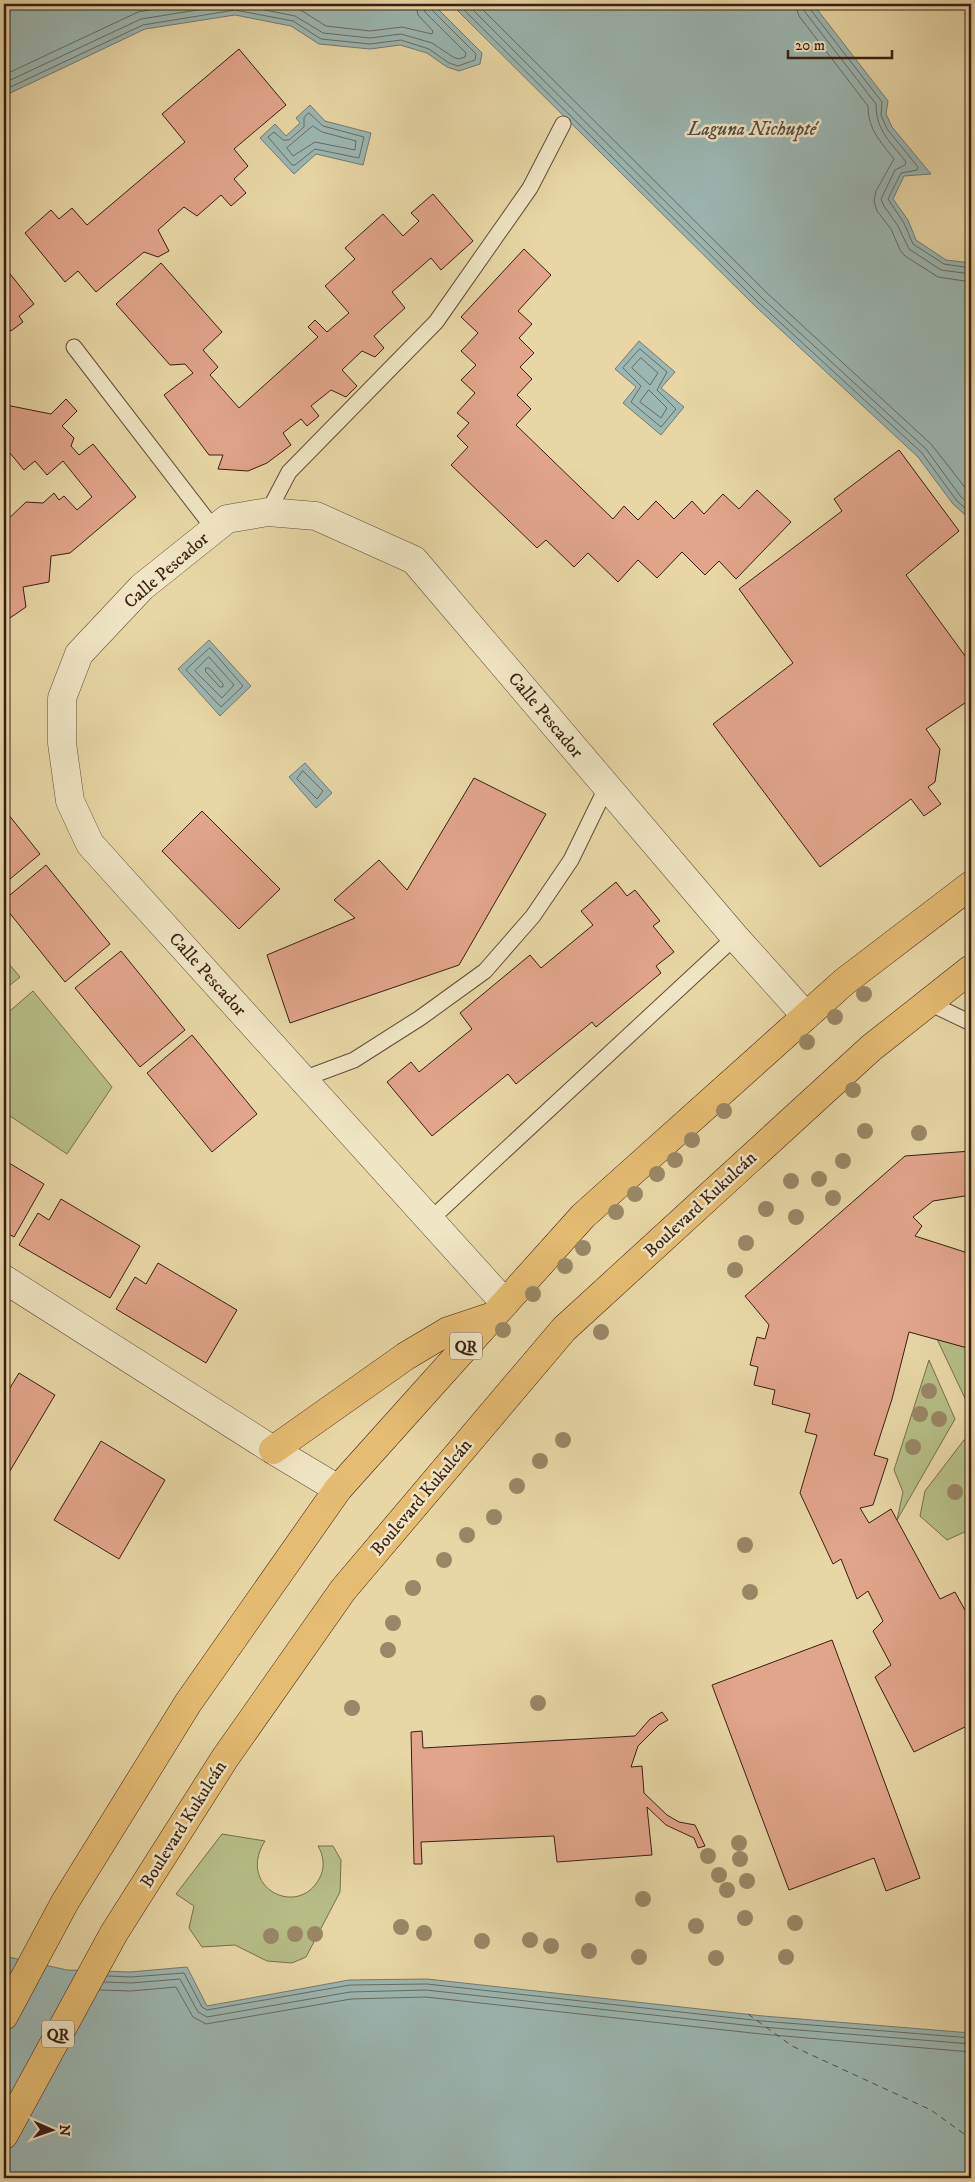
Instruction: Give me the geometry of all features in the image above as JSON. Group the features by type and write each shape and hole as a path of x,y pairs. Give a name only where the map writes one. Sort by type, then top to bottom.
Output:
{"main road":[{"name":"QR","path":"4,2016 65,1902 188,1703 338,1488 583,1216 844,982 971,884"},
{"name":"Boulevard Kukulcán","path":"4,2135 114,1933 225,1758 343,1590 564,1329 864,1054 927,1002 971,970"},
{"path":"273,1450 406,1356 448,1331 499,1309"}],"street":[{"name":"Calle Pescador","path":"499,1309 430,1220 90,844 70,801 62,742 62,698 79,654 142,587 227,519 268,512 316,516 414,560 735,937 806,1016"},
{"path":"4,1279 273,1450 338,1488"}],"lane":[{"path":"268,512 290,472 436,322 530,188 563,124"},
{"path":"74,347 214,530"},
{"path":"303,1079 354,1060 420,1018 485,971 533,916 572,860 607,786"},
{"path":"430,1220 735,937"},
{"path":"927,1002 971,1023"}],"green space":[{"path":"4,958 20,977 4,990"},
{"path":"33,991 112,1087 67,1154 4,1112 4,1016"},
{"path":"937,1339 971,1349 971,1411"},
{"path":"929,1360 955,1419 897,1520 903,1492 894,1470"},
{"path":"971,1438 971,1529 947,1540 920,1516 925,1491 964,1440"},
{"path":"222,1834 265,1841 258,1858 258,1873 264,1885 274,1893 287,1897 300,1896 312,1889 323,1868 322,1856 318,1846 333,1846 341,1860 340,1892 306,1957 292,1963 267,1961 235,1945 202,1947 189,1928 194,1906 176,1894"}],"water":[{"path":"4,4 433,4 482,53 480,64 459,71 447,67 427,53 400,45 370,49 319,44 291,26 235,15 145,29 4,96"},
{"name":"Laguna Nichupté","path":"451,4 813,4 888,101 886,114 892,127 931,174 904,176 893,199 908,220 916,240 946,260 971,263 971,520 953,504 918,457 755,306"},
{"path":"310,105 325,121 371,133 363,165 316,154 294,174 260,138 275,124 286,136 300,123 296,118"},
{"path":"639,341 675,372 661,388 684,407 661,435 623,403 636,387 615,369"},
{"path":"209,640 251,686 220,716 178,669"},
{"path":"305,763 332,793 316,808 289,777"},
{"path":"4,1956 67,1970 130,1972 187,1967 207,2006 349,1980 427,1979 763,2016 971,2033 971,2178 4,2178"}],"building":[{"path":"239,49 286,105 234,149 248,166 234,179 246,193 231,206 221,195 197,216 184,207 158,230 169,251 158,257 144,252 96,292 78,271 65,282 25,233 51,210 59,219 72,208 87,225 185,142 162,114"},
{"path":"433,194 473,241 441,270 431,258 392,292 405,308 374,336 384,348 375,357 362,351 342,370 357,386 346,397 331,390 311,406 319,416 307,426 301,419 283,433 291,445 267,463 248,471 218,469 223,455 209,455 164,395 193,373 185,364 170,365 116,304 161,263 222,332 203,350 218,367 210,375 239,408 318,337 308,327 315,320 327,332 349,313 325,286 355,259 345,248 383,214 403,236 419,221 411,213"},
{"path":"524,249 551,275 518,311 532,324 519,338 534,353 520,367 532,379 517,395 531,409 516,425 613,519 624,506 638,520 656,501 674,519 692,501 704,514 723,494 739,509 757,490 791,522 736,579 719,561 705,575 682,552 657,578 638,560 618,582 588,553 574,567 546,540 537,548 451,465 468,447 457,436 469,423 457,413 475,393 461,380 476,365 461,351 478,333 461,317"},
{"path":"7,270 34,304 19,316 23,322 11,331 4,322 4,273"},
{"path":"66,399 77,411 62,426 74,438 71,446 79,455 93,444 136,497 70,553 51,556 49,582 23,587 26,607 4,622 4,523 26,502 43,503 54,493 59,500 64,496 77,510 92,497 63,461 47,475 35,461 24,470 10,453 4,453 4,408 6,405 51,414"},
{"path":"899,450 959,531 906,575 971,664 971,699 926,729 940,749 935,782 928,787 941,804 924,816 911,799 820,867 713,724 793,663 739,589 842,511 834,499"},
{"path":"474,778 546,814 459,965 290,1023 267,955 355,918 334,900 379,860 407,890"},
{"path":"4,809 40,854 4,884"},
{"path":"202,811 280,889 239,929 162,851"},
{"path":"46,865 110,944 65,982 4,906 4,900"},
{"path":"616,882 627,896 635,890 660,921 653,926 674,952 656,966 661,973 596,1027 592,1022 516,1084 508,1074 432,1136 387,1082 411,1062 419,1072 472,1029 460,1013 530,955 541,968 593,925 581,911"},
{"path":"121,951 185,1030 140,1067 75,988"},
{"path":"192,1035 257,1114 212,1152 147,1073"},
{"path":"971,1151 971,1195 933,1201 913,1217 922,1226 915,1236 971,1254 971,1349 909,1332 892,1399 874,1455 888,1459 873,1505 860,1508 869,1523 891,1509 940,1599 955,1592 971,1621 971,1724 914,1752 875,1677 891,1665 873,1631 883,1621 868,1591 857,1599 841,1559 833,1564 800,1493 817,1435 805,1432 810,1414 772,1404 775,1390 754,1385 758,1367 750,1365 757,1337 765,1339 769,1325 745,1296 905,1156"},
{"path":"4,1160 44,1184 14,1237 4,1231"},
{"path":"61,1199 140,1246 110,1298 19,1245 38,1213 49,1220"},
{"path":"158,1263 237,1310 206,1363 116,1309 135,1277 146,1284"},
{"path":"19,1373 55,1395 4,1481 4,1398"},
{"path":"101,1441 165,1480 119,1559 54,1520"},
{"path":"832,1640 920,1878 886,1891 874,1858 789,1890 712,1685"},
{"path":"662,1712 668,1720 659,1725 638,1746 631,1767 642,1766 644,1793 667,1815 679,1822 695,1825 705,1846 698,1848 694,1838 666,1825 647,1807 652,1855 557,1862 554,1836 421,1842 422,1864 414,1864 411,1732 422,1731 423,1748 635,1736 650,1719"}],"ferry route":[{"path":"748,2014 792,2046 931,2110 971,2139"}]}
